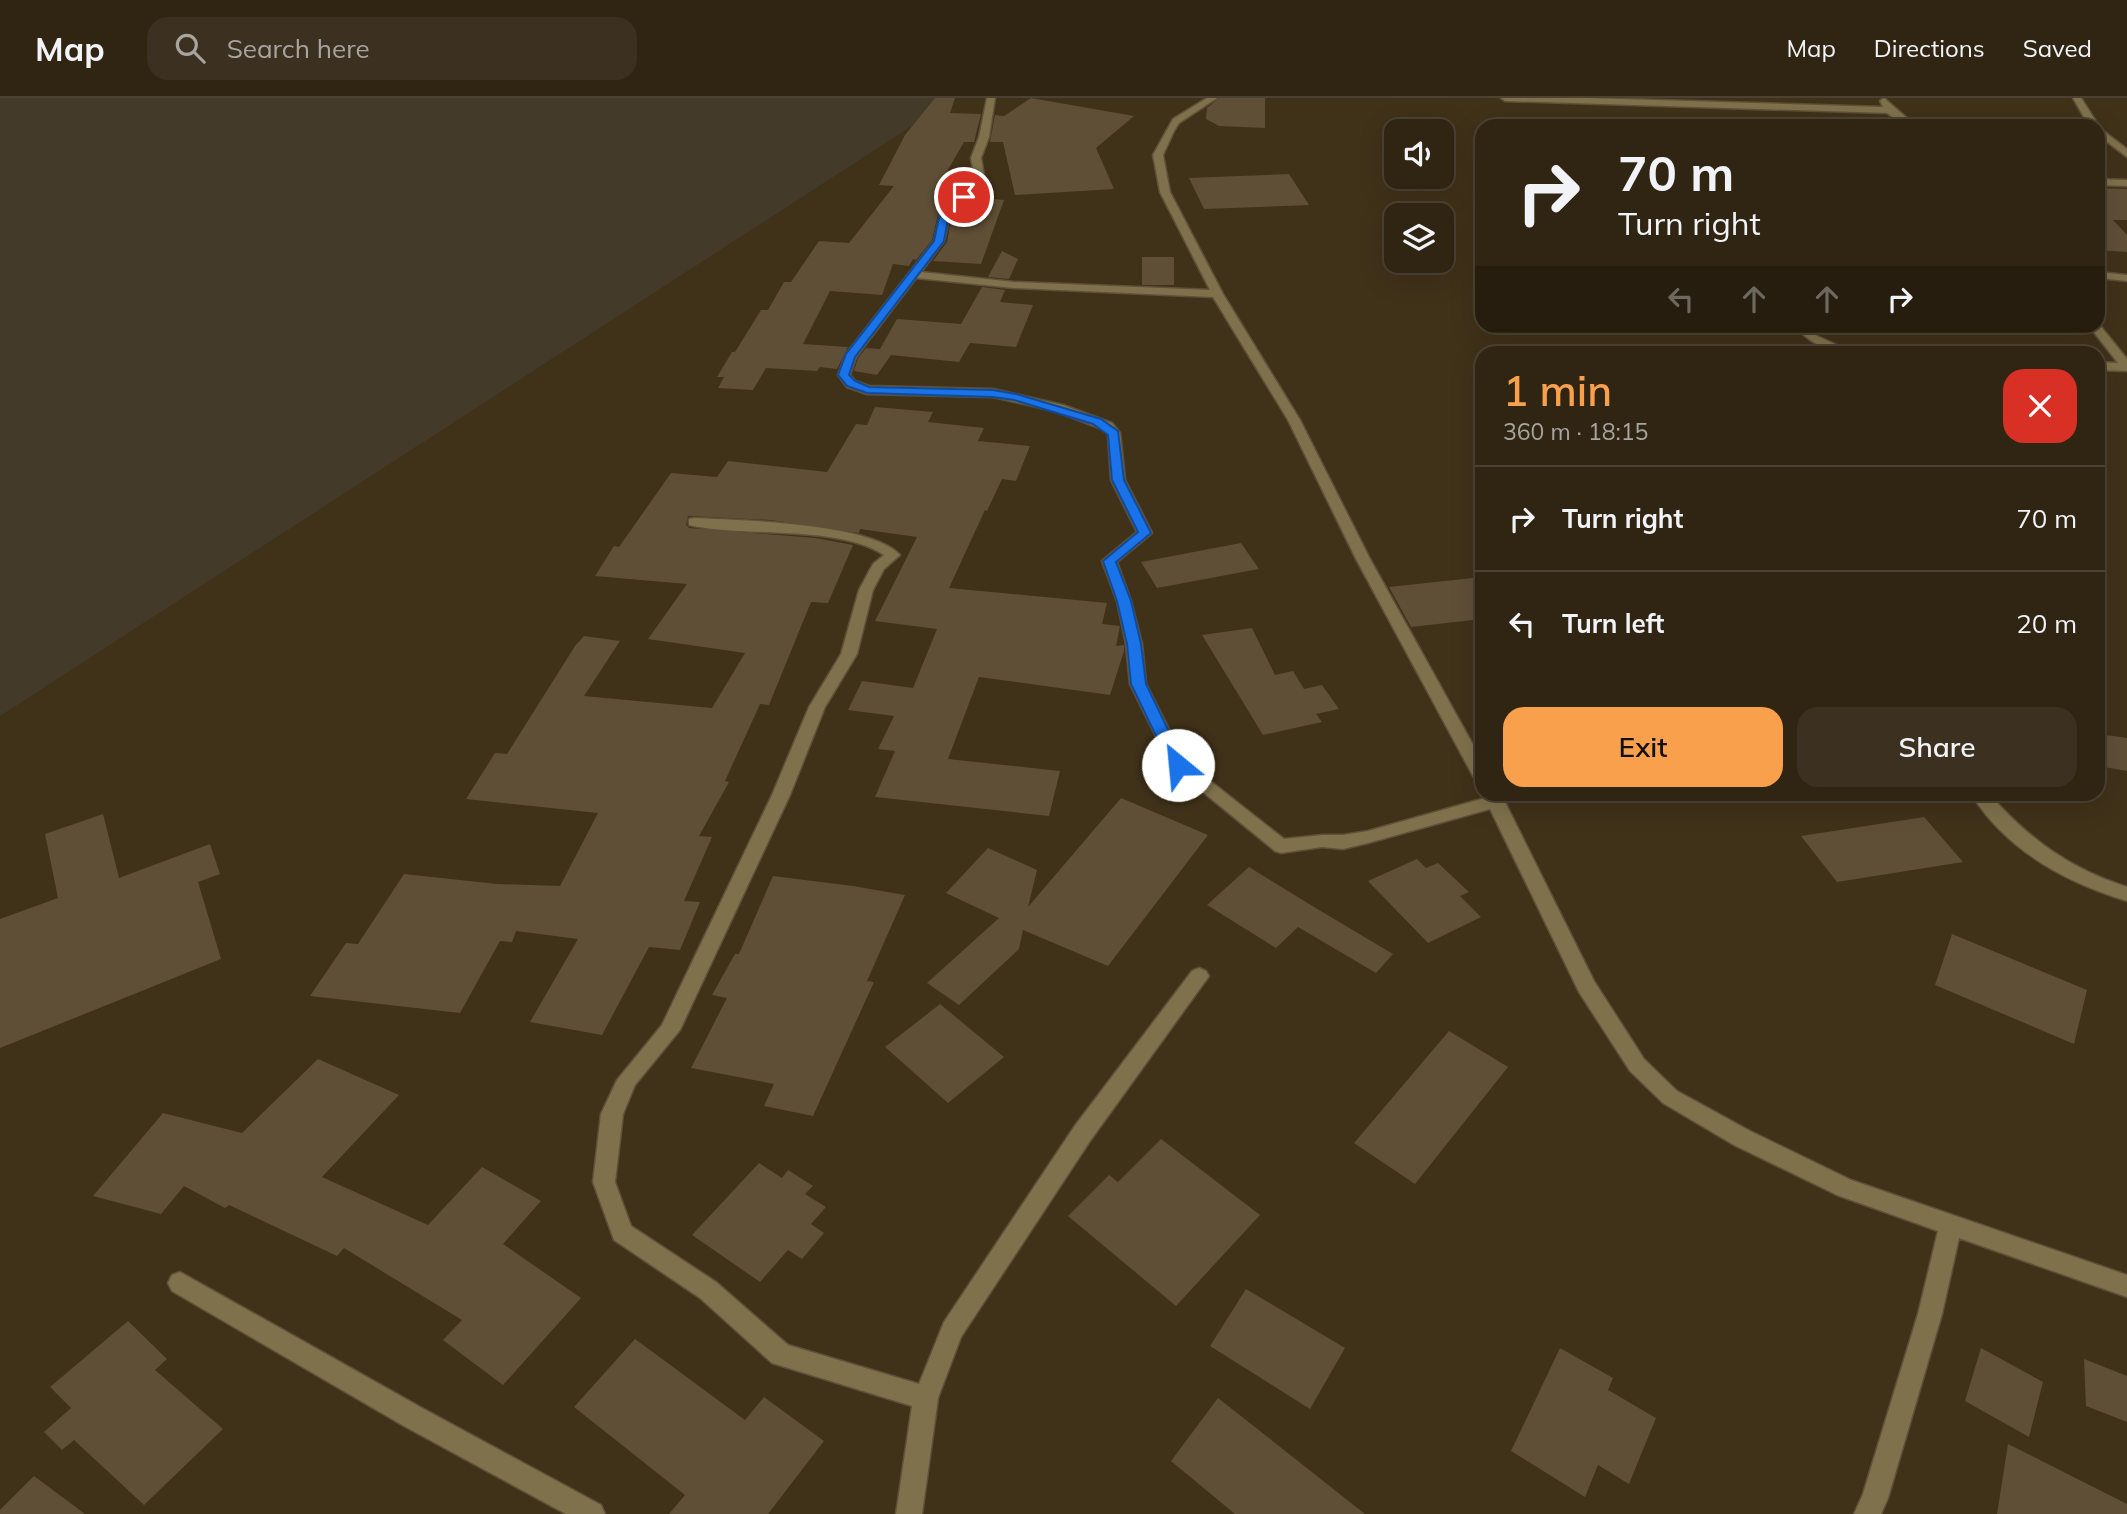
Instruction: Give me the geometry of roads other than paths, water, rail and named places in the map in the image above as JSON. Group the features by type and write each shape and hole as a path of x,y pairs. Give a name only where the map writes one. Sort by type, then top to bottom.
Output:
{"street":[{"path":"991,98 984,137 976,158 979,175 977,184 943,218 939,241 850,357 844,375 851,384 867,390 993,393 1016,397 1097,421 1114,433 1118,480 1145,533 1109,561 1124,601 1134,644 1138,684 1178,765 1281,846 1322,841 1343,842 1368,837 1484,801"},
{"path":"1213,98 1176,121 1158,155 1166,192 1217,294 1294,420 1363,559 1475,763"},
{"path":"1505,98 1889,110"},
{"path":"1882,98 1889,110 1901,119"},
{"path":"2077,98 2090,119"},
{"path":"2105,136 2127,154"},
{"path":"2105,182 2127,183"},
{"path":"912,274 1014,285 1217,294"},
{"path":"2105,276 2127,278"},
{"path":"1808,333 1832,346"},
{"path":"2100,333 2127,367"},
{"path":"2105,366 2127,367"},
{"path":"694,522 860,540 888,548 894,555 878,567 866,590 849,654 817,707 781,795 670,1030 627,1080 612,1114 604,1182 622,1233 708,1290 781,1355 926,1398"},
{"path":"1495,801 1586,986 1637,1065 1670,1097 1742,1138 1845,1188 2127,1286"},
{"path":"1985,801 2028,848 2061,870 2127,894"},
{"path":"909,1514 926,1398 953,1330 1082,1134 1199,976"},
{"path":"1867,1514 1875,1498 1930,1314 1951,1225"},
{"path":"180,1283 413,1417 592,1514"}]}
